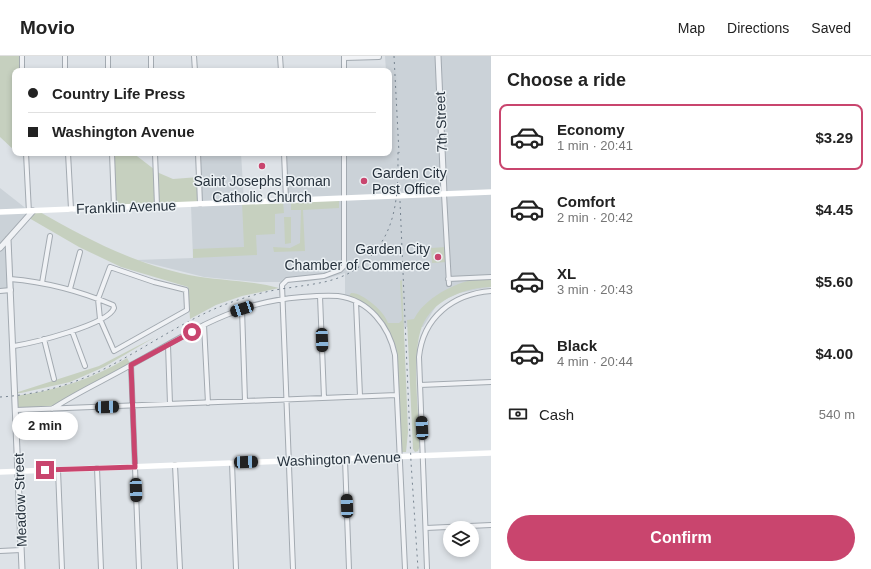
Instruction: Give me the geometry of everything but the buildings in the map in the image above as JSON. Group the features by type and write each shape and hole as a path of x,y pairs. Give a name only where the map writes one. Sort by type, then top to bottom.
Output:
{"main road":[{"name":"Franklin Avenue","path":"0,212 30,212 114,207 491,192"},
{"name":"Washington Avenue","path":"0,472 491,453"}],"street":[{"path":"22,56 22,68"},
{"path":"65,56 65,68"},
{"path":"108,56 108,68"},
{"path":"151,56 151,68"},
{"path":"194,56 195,68"},
{"path":"280,56 281,68"},
{"name":"7th Street","path":"438,56 448,284"},
{"path":"344,68 344,57 379,57"},
{"path":"0,248 30,212 26,156"},
{"path":"68,156 71,209"},
{"path":"112,156 114,207"},
{"path":"155,156 157,206"},
{"path":"198,156 200,204"},
{"path":"284,156 286,200"},
{"path":"292,569 282,285 284,281 320,277 337,271 344,266 344,156"},
{"path":"42,283 50,236"},
{"name":"Meadow Street","path":"8,239 14,346 22,569"},
{"path":"70,289 80,252"},
{"path":"110,268 154,282 186,290 187,310 114,351 100,319 98,299 110,268"},
{"path":"448,279 491,277"},
{"path":"10,279 42,283 70,289 98,299 114,307 113,312 72,331 14,346"},
{"path":"0,291 11,290"},
{"path":"427,569 419,357 422,342 428,327 446,306 458,298 474,293 491,291"},
{"path":"320,296 324,398"},
{"path":"52,409 81,390 131,365 204,325 242,309 282,299 320,296 338,296 356,302 376,315 390,337 395,355 401,457 405,569"},
{"path":"356,302 360,396"},
{"path":"242,309 245,401"},
{"path":"204,325 208,403"},
{"path":"72,331 85,366"},
{"path":"44,339 54,379"},
{"path":"168,345 170,404"},
{"path":"131,365 139,569"},
{"path":"420,385 491,382"},
{"path":"16,410 397,395"},
{"path":"66,400 67,408"},
{"path":"345,459 349,569"},
{"path":"232,463 236,569"},
{"path":"175,465 180,569"},
{"path":"96,468 101,569"},
{"path":"58,470 62,569"},
{"path":"426,528 491,525"},
{"path":"0,551 22,550"}],"shaded area":[{"path":"385,56 491,56 491,287 459,293 438,303 423,327 385,327 362,305 345,298 345,273 329,278 305,282 257,282 204,277 136,260 193,258 191,205 200,204 198,156 241,156 244,202 285,200 284,156 392,156 392,68 386,68"},
{"path":"0,188 28,210 29,218 11,240 14,291 0,293"}],"green space":[{"path":"0,56 22,56 22,68 12,68 12,148 0,137"},
{"path":"112,156 137,156 159,173 173,179 199,177 201,204 114,208"},
{"path":"339,198 339,208 303,210 305,251 274,252 273,247 290,248 300,243 301,210 291,210 291,200"},
{"path":"283,201 284,213 275,214 275,234 256,235 257,255 193,258 193,249 244,247 242,202"},
{"path":"38,211 111,249 149,264 189,275 256,283 279,288 242,296 216,305 190,319 188,287 121,267 79,247 29,218 28,212"},
{"path":"284,217 291,217 291,243 285,244"},
{"path":"446,247 447,262 432,263 431,248"},
{"path":"491,276 491,287 462,292 453,296 436,307 424,322 417,348 416,382 420,446 418,451 415,452 413,449 407,320 414,319 428,302 447,289 469,280"},
{"path":"402,280 408,432 406,452 398,452 394,349 375,315 350,299 349,296 351,293 367,299 378,308 388,323 399,323 402,320 400,281"},
{"path":"155,337 104,367 70,382 15,393 99,366"},
{"path":"127,358 131,365 55,407 16,410 15,396 45,391 73,383 101,372"}],"railway":[{"path":"394,56 399,153"},
{"path":"0,397 27,394 54,388 92,375 188,322 223,305 264,292 321,283 350,273 368,259 386,235 395,208 398,179 398,149"},
{"path":"400,201 411,462 418,569"}],"place":[{"name":"Saint Josephs Roman Catholic Church","path":"262,166"},
{"name":"Garden City Post Office","path":"364,181"},
{"name":"Garden City Chamber of Commerce","path":"438,257"}],"route":[{"path":"45,470 135,467 131,365 192,332"}]}
